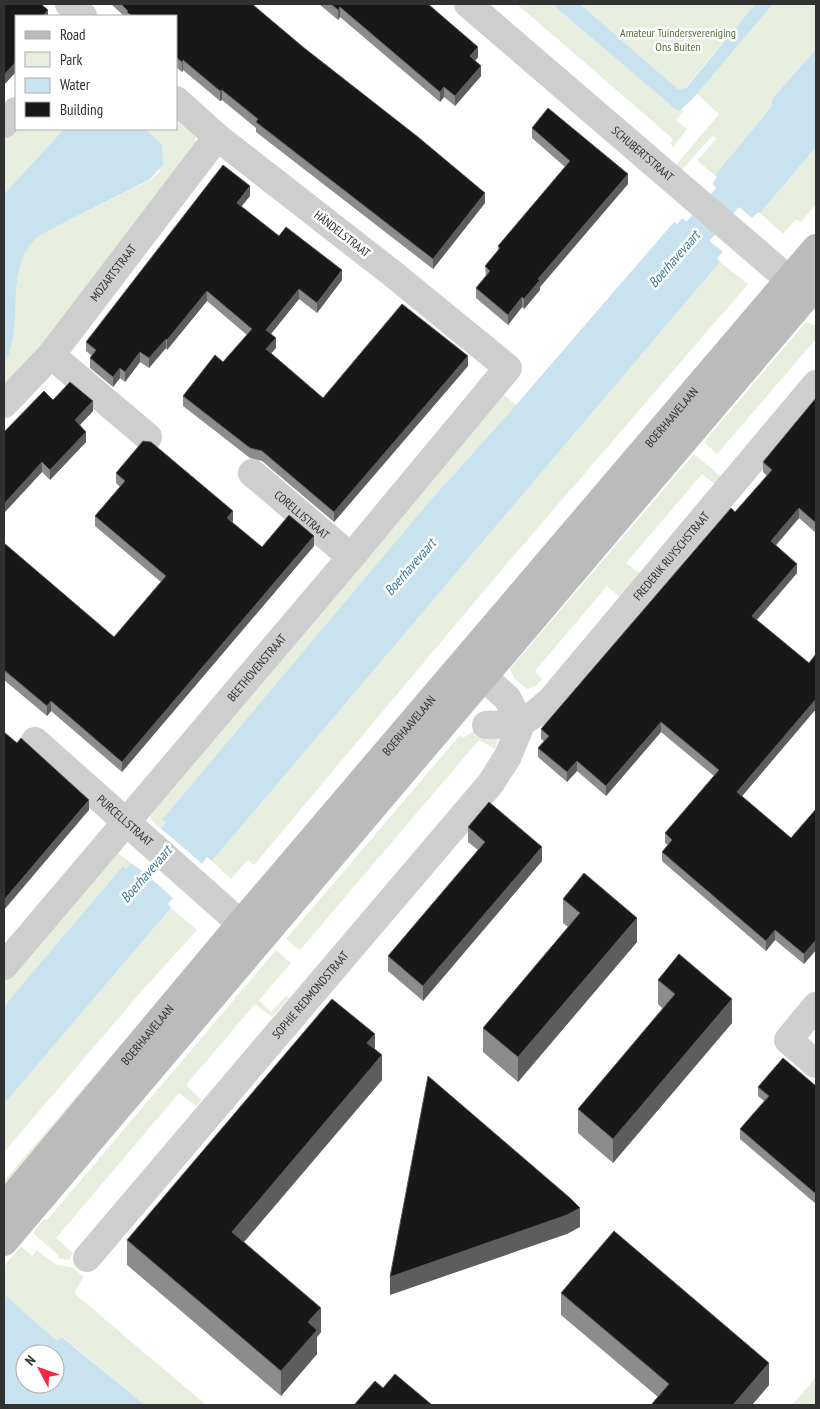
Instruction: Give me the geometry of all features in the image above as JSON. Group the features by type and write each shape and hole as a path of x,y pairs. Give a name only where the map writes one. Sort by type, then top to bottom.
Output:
{"main road":[{"name":"BOERHAAVELAAN","path":"4,1207 250,931 475,668 807,291 816,248"},
{"name":"BOERHAAVELAAN","path":"4,1242 250,931"}],"street":[{"path":"70,4 82,15"},
{"name":"SCHUBERTSTRAAT","path":"468,4 754,250 807,291"},
{"name":"HÄNDELSTRAAT","path":"178,102 217,137 393,274 508,368"},
{"path":"4,124 15,112"},
{"name":"MOZARTSTRAAT","path":"4,404 51,355 217,137"},
{"path":"51,355 148,437"},
{"name":"BEETHOVENSTRAAT","path":"4,966 352,557 508,368"},
{"name":"FREDERIK RUYSCHSTRAAT","path":"521,724 536,714 552,699 816,384"},
{"name":"CORELLISTRAAT","path":"252,473 352,557"},
{"path":"475,668 507,698 521,724 486,725"},
{"name":"SOPHIE REDMONDSTRAAT","path":"87,1258 491,783 508,756 521,724"},
{"name":"PURCELLSTRAAT","path":"35,741 151,846 250,931"},
{"path":"816,1006 788,1040 816,1064"}],"green space":[{"path":"517,4 552,4 675,109 684,110 676,120 687,129 673,147 670,143 673,139"},
{"name":"Amateur Tuindersvereniging Ons Buiten","path":"580,4 755,4 685,88 678,89"},
{"path":"773,4 816,4 816,49 772,99 771,107 715,175 697,161 716,139 712,136 681,171 675,166 719,114 697,94"},
{"path":"178,116 195,136 196,142 47,344 4,391 4,364 10,351 19,265 28,245 42,234 151,179 160,171 162,145 148,131 144,130 178,130"},
{"path":"15,130 63,130 4,194 4,137"},
{"path":"816,147 816,204 801,222 796,219 783,234 760,213"},
{"path":"720,262 748,284 498,574 254,865 248,860 231,879 212,861"},
{"path":"806,322 816,326 816,339 717,454 704,442"},
{"path":"502,393 516,405 428,503 163,820 166,822 161,829 152,820 149,808"},
{"path":"694,454 724,479 718,487 702,474 626,563 646,579 622,599 607,586 535,671 542,679 536,686 527,689 515,679 510,669"},
{"path":"475,730 499,736 495,749 479,740 300,950 286,939 460,735 463,738"},
{"path":"113,852 118,853 131,863 126,869 123,867 4,1006 4,976"},
{"path":"171,908 197,930 146,986 4,1152 4,1104"},
{"path":"276,950 291,963 259,1000 271,1012 286,996 289,998 272,1017 255,1004 186,1085 202,1100 196,1106 179,1093 56,1238 73,1253 69,1260 57,1258 59,1256 33,1233 44,1219 47,1220"},
{"path":"169,988 4,1187 4,1181"},
{"path":"21,1246 32,1256 37,1250 56,1265 72,1267 84,1277 74,1293 206,1405 145,1405 63,1337 57,1341 4,1294 4,1266"},
{"path":"816,1377 816,1405 792,1405"}],"water":[{"path":"552,4 580,4 678,89 686,88 755,4 773,4 697,94 680,111 675,109"},
{"path":"816,49 816,147 760,213 758,212 752,218 712,184 717,177 715,175 771,107 772,99"},
{"path":"63,130 144,130 148,131 162,145 163,165 150,179 42,234 29,246 22,261 18,278 14,333 11,349 4,364 4,194"},
{"path":"682,218 723,252 717,258 720,262 212,861 207,857 202,864 196,859 167,893 173,898 168,904 171,908 4,1104 4,1006 123,866 126,869 131,863 138,868 167,834 161,829 166,822 162,820 428,503 516,405 674,222 677,224"},
{"path":"4,1294 57,1341 62,1337 145,1405 7,1405 4,1403"}],"pier":[{"path":"164,831 199,861 170,895 135,865"}],"building":[{"path":"4,4 41,4 48,10 44,15 15,15 15,63 4,75"},
{"path":"121,4 252,4 485,193 433,259 256,122 258,119 222,90 220,91 183,60 182,62 178,59 178,15 131,15"},
{"path":"331,4 428,4 478,47 470,56 481,66 455,96 444,87 440,92 340,7 338,10"},
{"path":"548,108 628,174 538,279 540,280 524,299 522,297 508,315 476,288 490,271 485,266 500,248 498,246 570,161 532,128"},
{"path":"223,165 250,186 237,203 279,236 286,227 342,270 317,303 299,289 266,330 276,338 266,349 323,398 402,304 468,356 334,512 262,451 250,448 183,396 215,355 223,362 252,329 207,291 167,340 149,358 140,352 125,372 120,368 113,377 90,358 96,350 86,342"},
{"path":"70,382 93,401 75,420 86,432 50,470 42,462 4,504 4,432 44,391 53,400"},
{"path":"816,398 816,523 799,508 771,541 797,564 752,616 809,663 816,654 816,699 737,792 791,838 816,809 816,940 804,954 775,930 766,941 662,852 672,840 665,833 719,770 661,722 606,786 577,761 567,772 538,748 549,736 541,729 731,508 735,512 772,470 763,462"},
{"path":"143,441 151,442 233,511 227,518 262,547 289,515 314,536 122,762 51,701 47,706 4,670 4,543 114,637 166,576 95,516 125,481 116,473"},
{"path":"4,732 17,743 21,738 89,800 4,900"},
{"path":"489,802 542,847 423,986 388,956 485,842 468,827"},
{"path":"584,873 637,918 518,1057 483,1028 580,913 563,899"},
{"path":"679,954 732,999 613,1139 578,1109 675,994 658,980"},
{"path":"332,999 375,1034 367,1043 382,1055 232,1232 321,1308 308,1322 317,1330 281,1371 127,1240"},
{"path":"783,1058 816,1086 816,1194 740,1129 769,1096 758,1087"},
{"path":"428,1076 580,1208 567,1215 390,1277"},
{"path":"614,1231 769,1363 733,1405 651,1405 669,1384 561,1293"},
{"path":"395,1374 432,1405 354,1405 375,1381 383,1388"}],"waterway":[{"name":"Boerhavevaart","path":"672,261 755,166"}]}
